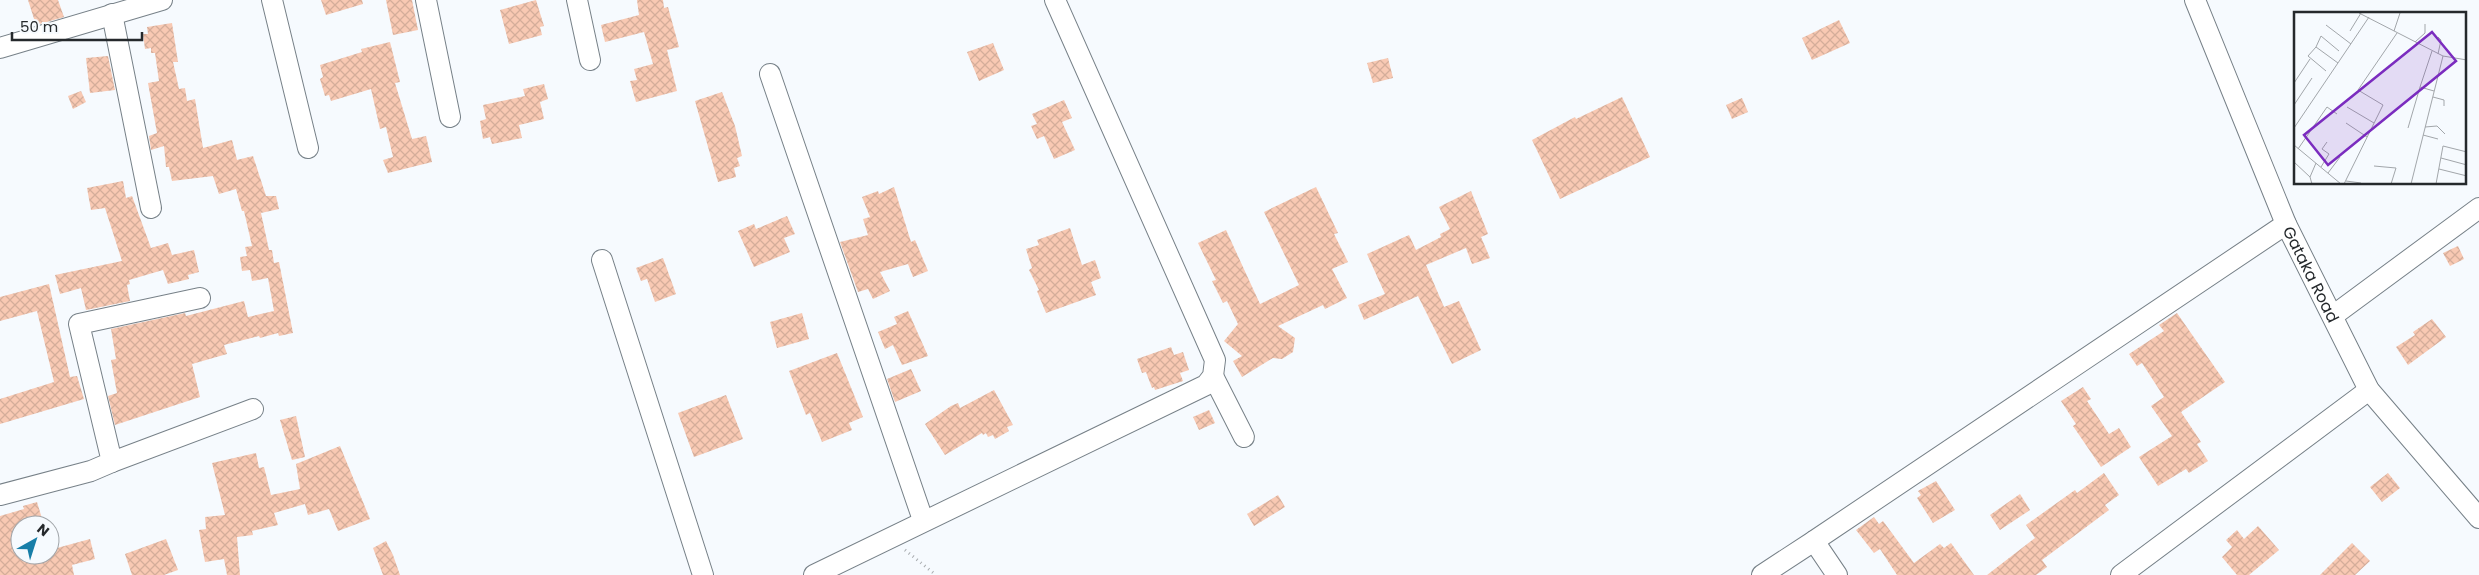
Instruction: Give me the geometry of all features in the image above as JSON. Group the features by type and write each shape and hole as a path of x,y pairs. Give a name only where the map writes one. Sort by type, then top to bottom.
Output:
{"street":[{"path":"0,48 162,0"},
{"path":"272,0 308,148"},
{"path":"426,0 450,117"},
{"path":"578,0 590,60"},
{"path":"814,575 924,520 1206,385 1213,376 1215,360 1055,0"},
{"name":"Gataka Road","path":"2195,0 2286,224 2334,315 2369,390 2479,518"},
{"path":"112,14 150,208"},
{"path":"770,74 924,520"},
{"path":"2334,315 2479,208"},
{"path":"1762,575 2286,224"},
{"path":"602,260 703,575"},
{"path":"112,462 79,324 200,298"},
{"path":"1213,376 1244,437"},
{"path":"2121,575 2369,390"},
{"path":"0,495 91,471 253,409"},
{"path":"1814,541 1837,575"}],"path":[{"path":"891,538 936,575"}],"building":[{"path":"28,0 58,0 64,17 36,25"},
{"path":"321,0 362,0 363,4 326,15"},
{"path":"386,0 412,0 418,30 393,35"},
{"path":"536,0 544,26 540,27 542,35 509,44 500,10"},
{"path":"637,0 663,0 664,8 668,7 679,47 667,50 677,91 636,102 630,81 637,80 634,69 653,64 644,32 605,42 601,25 639,15"},
{"path":"1839,20 1850,43 1812,60 1802,38"},
{"path":"172,23 178,62 173,62 179,89 185,88 187,101 195,99 203,148 232,140 237,160 253,156 266,196 276,196 279,209 261,213 269,250 272,250 274,263 279,262 293,333 279,336 278,333 260,338 259,336 224,345 227,354 192,364 200,397 115,425 108,396 117,393 111,360 116,359 111,329 185,313 186,316 244,301 248,317 274,311 268,278 252,281 250,270 242,271 240,257 247,256 245,247 252,246 244,211 242,211 236,189 219,194 213,176 172,181 169,167 166,167 164,146 151,150 149,136 157,133 148,83 159,81 155,53 151,53 151,48 145,49 143,34 148,34 147,27"},
{"path":"390,42 400,82 395,83 412,139 426,136 432,162 388,173 383,160 393,157 386,127 380,129 371,89 331,101 329,95 325,96 320,79 323,77 320,65 362,52 361,49"},
{"path":"993,43 1004,70 979,81 967,52"},
{"path":"108,56 115,90 90,93 86,58"},
{"path":"1388,58 1393,78 1373,83 1367,63"},
{"path":"544,84 548,99 540,102 544,119 519,125 522,138 492,144 490,137 483,139 480,121 486,119 483,105 525,96 523,89"},
{"path":"81,91 86,102 73,109 68,96"},
{"path":"722,92 735,126 742,156 737,158 740,166 734,168 736,177 718,182 695,101"},
{"path":"1622,97 1650,157 1560,199 1532,140 1575,117 1576,119"},
{"path":"1742,98 1748,112 1732,119 1726,105"},
{"path":"1064,100 1072,118 1062,122 1075,150 1054,159 1044,136 1037,139 1031,126 1037,124 1032,114"},
{"path":"123,181 126,198 132,196 151,248 168,243 172,255 194,250 199,272 188,275 189,279 168,284 163,270 129,280 130,284 127,285 130,301 86,310 81,288 60,294 55,275 122,261 105,208 91,210 87,188"},
{"path":"894,187 911,242 915,240 928,271 913,277 908,264 880,272 890,291 873,299 868,289 858,292 840,242 868,235 863,219 870,217 862,197 878,191 879,194"},
{"path":"1316,187 1338,233 1334,234 1348,262 1332,269 1347,298 1325,309 1323,305 1278,326 1295,338 1293,352 1282,359 1273,358 1242,377 1233,361 1242,356 1224,341 1238,324 1227,301 1223,303 1212,281 1216,280 1198,243 1226,230 1260,304 1299,285 1264,212"},
{"path":"1471,191 1488,234 1481,237 1490,258 1472,264 1466,248 1426,265 1444,307 1459,301 1481,350 1452,364 1418,296 1364,320 1358,305 1385,294 1367,254 1409,235 1416,250 1441,237 1440,234 1450,229 1439,207"},
{"path":"787,216 795,234 784,238 790,252 754,267 738,231 754,224 756,229"},
{"path":"1070,228 1082,265 1095,260 1101,278 1091,282 1096,295 1046,313 1037,291 1039,290 1029,270 1032,268 1026,249 1039,245 1037,240"},
{"path":"2458,246 2464,259 2450,266 2443,253"},
{"path":"663,258 676,294 655,302 647,279 641,281 636,268"},
{"path":"49,284 70,377 77,376 84,399 0,424 0,399 54,382 37,311 0,321 0,297"},
{"path":"908,311 928,356 902,365 893,345 885,349 878,332 897,324 894,317"},
{"path":"802,313 809,339 777,348 770,322"},
{"path":"2177,313 2225,382 2181,412 2201,442 2197,444 2208,461 2189,473 2186,469 2158,486 2139,457 2172,436 2151,406 2164,397 2142,363 2137,366 2129,354 2164,331 2159,325"},
{"path":"2432,319 2446,337 2408,365 2396,347 2415,335 2413,332"},
{"path":"1171,347 1174,355 1183,352 1189,370 1180,373 1183,381 1155,390 1154,387 1152,388 1146,372 1142,373 1137,359"},
{"path":"837,353 863,417 849,423 852,430 822,442 810,413 806,415 789,371"},
{"path":"911,369 921,391 895,402 887,379"},
{"path":"2083,387 2091,399 2087,401 2109,434 2119,428 2131,447 2101,467 2073,426 2076,424 2061,401"},
{"path":"994,390 1013,425 1007,427 1009,431 995,439 993,435 988,437 986,433 983,435 982,433 945,455 925,424 951,406 958,403 960,408"},
{"path":"726,395 743,439 694,457 678,413"},
{"path":"1209,410 1215,423 1199,430 1193,417"},
{"path":"296,416 305,457 292,460 280,420"},
{"path":"340,446 370,519 338,531 329,509 308,515 305,504 274,513 278,525 252,531 253,535 237,537 240,575 227,575 224,559 205,562 199,530 206,529 205,517 225,515 212,463 256,453 259,468 264,467 271,495 300,489 296,464"},
{"path":"2104,473 2119,495 2105,505 2109,510 2042,560 2047,567 2036,575 1987,575 2035,538 2026,525 2075,490 2077,493"},
{"path":"2388,473 2400,488 2382,502 2370,487"},
{"path":"1936,481 1955,510 1933,523 1917,498 1921,495 1918,491"},
{"path":"2020,494 2030,510 2000,530 1990,515"},
{"path":"1278,495 1285,507 1254,526 1247,514"},
{"path":"37,502 41,515 10,515 10,565 60,565 60,547 90,539 95,559 72,565 74,575 0,575 0,516 24,509 23,506"},
{"path":"1874,517 1879,524 1883,521 1914,563 1940,544 1944,548 1951,543 1974,575 1897,575 1880,549 1874,553 1856,530"},
{"path":"2258,526 2279,550 2249,575 2237,575 2222,557 2232,547 2226,540 2237,530 2244,539"},
{"path":"166,539 178,570 164,575 132,575 125,554"},
{"path":"386,541 400,575 383,575 373,548"},
{"path":"2352,543 2370,561 2355,575 2320,575"}]}
